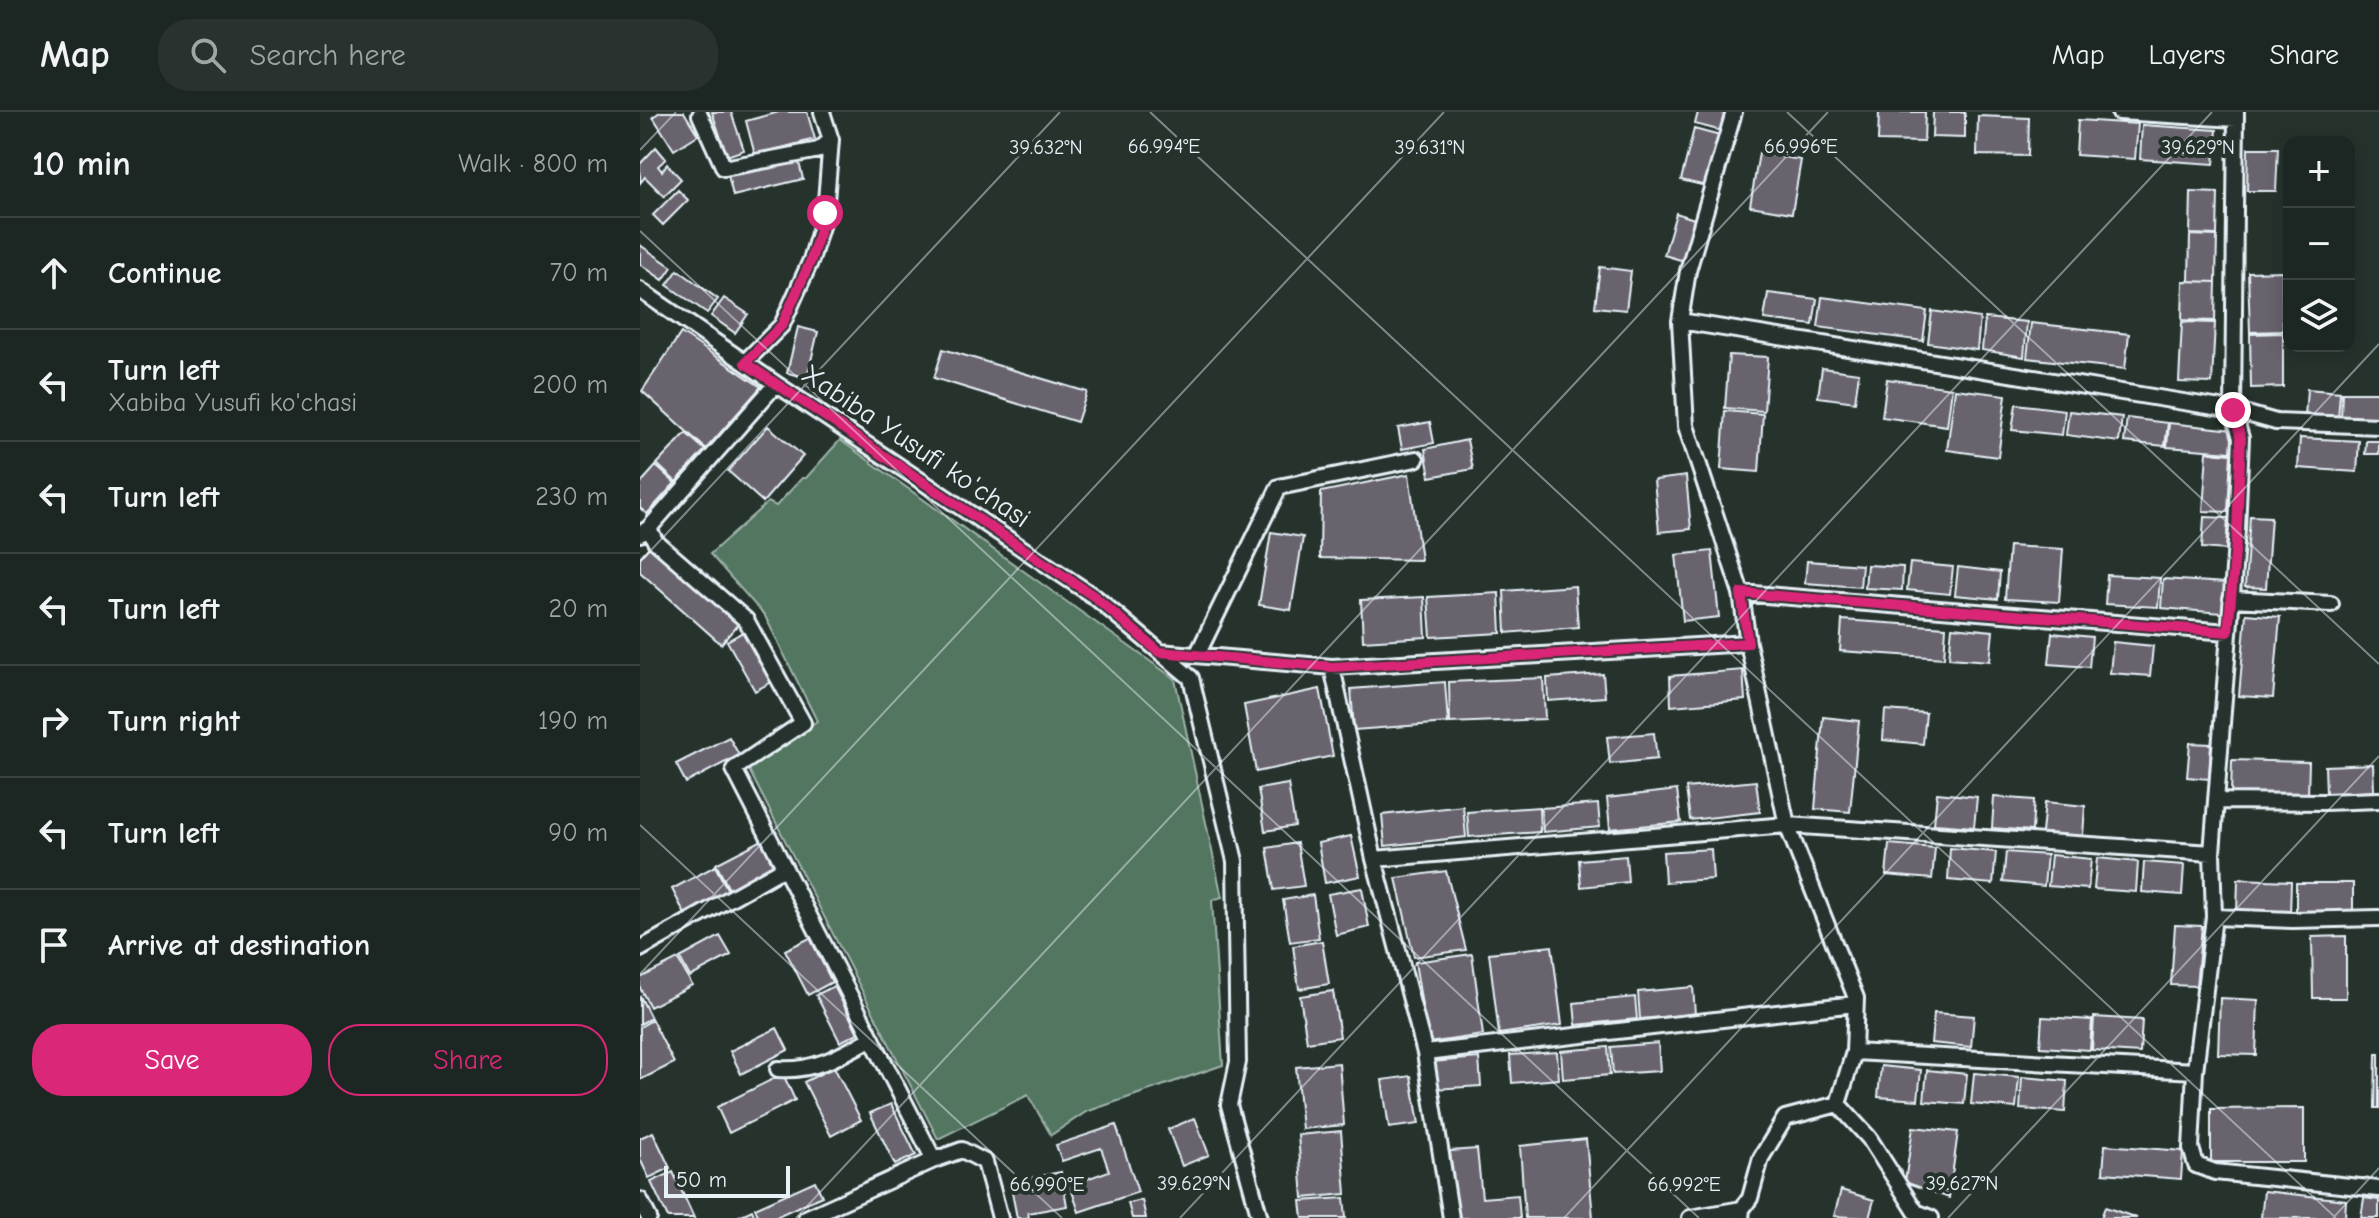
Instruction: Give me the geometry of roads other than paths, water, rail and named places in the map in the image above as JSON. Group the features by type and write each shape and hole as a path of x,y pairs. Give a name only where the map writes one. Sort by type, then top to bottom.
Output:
{"street":[{"path":"745,362 782,325 811,260 825,213 831,140 822,112"},
{"path":"1734,112 1688,271 1680,321 1686,426 1741,593 1748,643 1787,825 1856,998 1854,1052 1838,1104"},
{"path":"2119,112 2236,116 2233,410 2241,438 2237,530 2212,853 2214,917 2195,1071 2191,1148 2196,1165 2215,1172 2379,1189"},
{"path":"700,115 724,168 819,150 831,140"},
{"name":"Xabiba Yusufi ko'chasi","path":"640,290 1095,597 1191,678 1235,861 1238,1062 1229,1105 1260,1218"},
{"path":"1680,321 2233,410 2276,422 2379,426"},
{"path":"776,384 644,531 746,620 803,723 734,769 934,1160"},
{"path":"1197,655 1279,487 1416,459"},
{"path":"1741,593 2228,632"},
{"path":"2231,599 2331,604"},
{"path":"1159,652 1332,667 1748,643"},
{"path":"1332,667 1374,859 1425,1053 1451,1218"},
{"path":"2218,801 2379,800"},
{"path":"1374,859 1787,825 2212,853"},
{"path":"640,949 784,868"},
{"path":"2214,917 2293,920 2379,918"},
{"path":"1425,1053 1855,1004"},
{"path":"778,1069 798,1071 830,1061 872,1038"},
{"path":"1854,1052 2195,1071"},
{"path":"1690,1218 1742,1214 1750,1198 1761,1158 1785,1118 1838,1104"},
{"path":"1838,1104 1869,1138 1916,1212 1931,1218"},
{"path":"806,1218 962,1150 985,1162 1000,1218"},
{"path":"640,1200 649,1218"}]}
